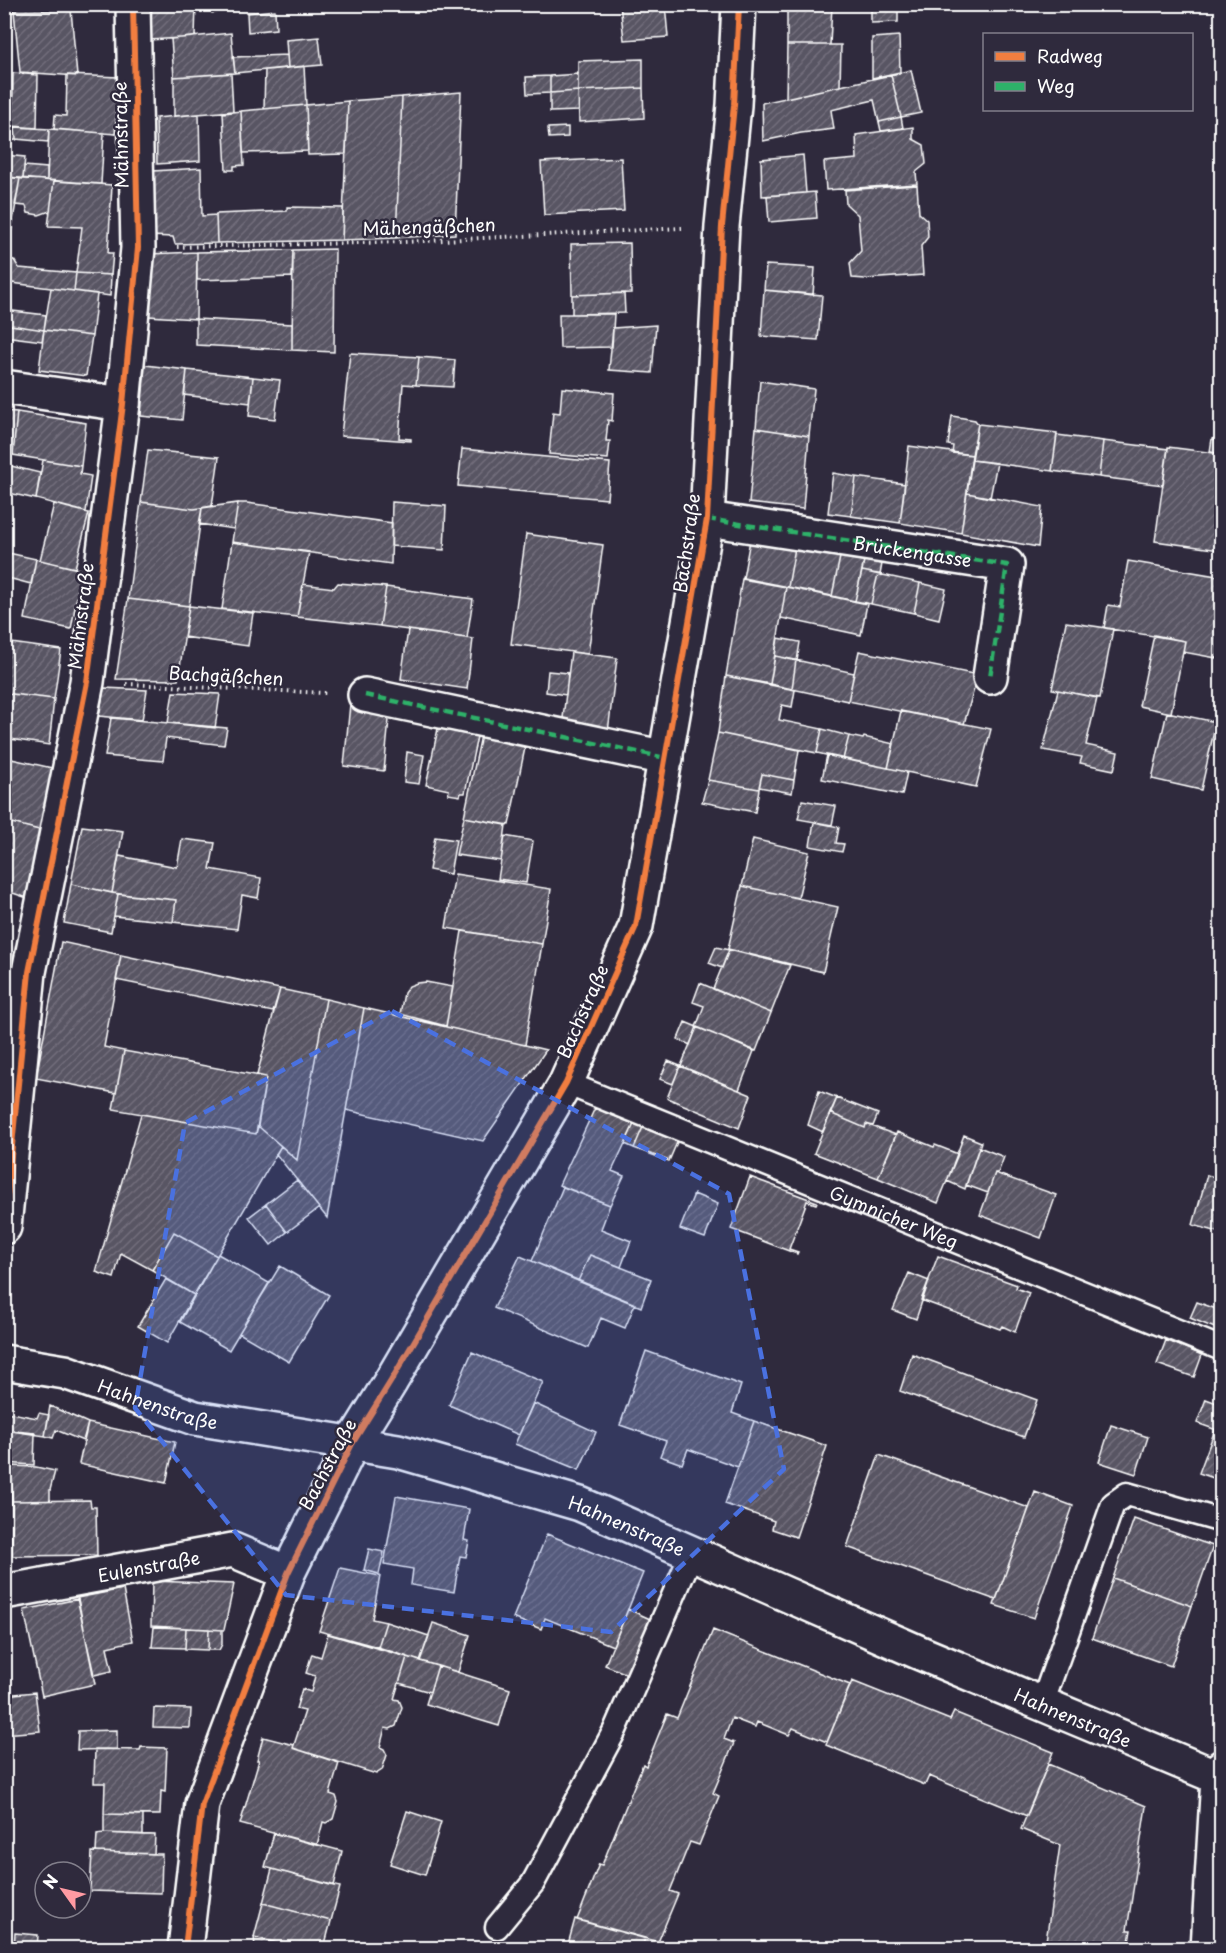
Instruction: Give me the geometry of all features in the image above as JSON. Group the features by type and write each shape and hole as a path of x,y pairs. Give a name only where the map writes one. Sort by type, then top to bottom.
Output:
{"street":[{"name":"Mähnstraße","path":"4,1227 29,972 87,682 123,404 138,248 133,4"},
{"name":"Bachstraße","path":"185,1948 202,1804 288,1573 352,1444 566,1083 636,926 707,519 722,226 734,105 739,4"},
{"path":"4,387 123,404"},
{"name":"Brückengasse","path":"707,519 1007,565 990,677"},
{"path":"365,695 666,758"},
{"name":"Hahnenstraße","path":"4,1362 65,1372 195,1418 398,1451 580,1504 1042,1704 1220,1774"},
{"name":"Eulenstraße","path":"4,1592 232,1550 288,1573"},
{"path":"1208,1948 1220,1774"}],"lane":[{"name":"Gymnicher Weg","path":"566,1083 1221,1349"},
{"path":"1042,1704 1113,1504 1127,1494 1221,1521"},
{"path":"497,1927 533,1883 615,1730 692,1553"}],"highlighted area":[{"path":"392,1011 729,1194 784,1469 611,1632 286,1595 135,1408 185,1123"}],"building":[{"path":"12,4 71,4 71,10 14,11"},
{"path":"152,4 196,4 195,37 150,40"},
{"path":"211,4 256,4 256,8 212,13"},
{"path":"620,4 665,4 668,37 624,40"},
{"path":"787,4 837,4 787,10"},
{"path":"871,4 898,4 898,22 871,23"},
{"path":"832,5 830,45 787,45 787,10"},
{"path":"71,10 77,76 20,72 14,11"},
{"path":"275,10 276,29 248,32 247,13"},
{"path":"231,33 235,73 174,77 171,39"},
{"path":"899,36 900,72 872,78 872,38"},
{"path":"319,37 322,65 288,68 286,40"},
{"path":"787,45 841,45 840,86 786,98"},
{"path":"287,55 288,68 235,73 233,57"},
{"path":"643,59 643,88 578,91 578,61"},
{"path":"304,66 306,105 264,109 265,70"},
{"path":"911,70 921,113 901,117 891,75"},
{"path":"13,73 38,75 37,128 12,126"},
{"path":"231,73 233,111 174,116 174,77"},
{"path":"578,74 578,91 550,93 550,76"},
{"path":"67,75 119,77 115,134 54,129 55,115 66,116"},
{"path":"891,75 901,117 879,122 874,100 831,110 834,129 763,141 762,103"},
{"path":"550,76 550,93 527,94 526,77"},
{"path":"643,88 644,118 579,122 578,91"},
{"path":"578,91 579,111 550,112 550,93"},
{"path":"461,92 455,234 396,238 402,97"},
{"path":"402,97 396,238 342,240 348,101"},
{"path":"348,101 346,154 308,155 306,105"},
{"path":"306,105 308,151 243,153 241,111"},
{"path":"241,111 244,165 234,166 234,170 226,170 223,113"},
{"path":"199,114 200,161 157,164 156,118"},
{"path":"901,117 903,128 881,131 879,122"},
{"path":"4,126 15,127 16,140 4,141"},
{"path":"15,127 49,129 48,142 16,139"},
{"path":"568,127 568,137 549,138 548,128"},
{"path":"913,127 913,139 924,145 926,164 916,172 917,184 826,190 824,162 857,159 856,135"},
{"path":"49,129 104,133 101,184 47,180"},
{"path":"4,155 25,157 23,179 4,177"},
{"path":"803,155 806,193 762,196 761,159"},
{"path":"621,158 624,211 544,215 541,162"},
{"path":"24,166 47,168 47,180 23,179"},
{"path":"201,168 202,216 216,215 217,243 175,244 173,237 150,236 153,171"},
{"path":"4,177 20,178 4,276"},
{"path":"20,178 54,181 50,211 39,215 28,213 26,206 15,205"},
{"path":"54,181 112,185 108,253 113,253 111,275 76,273 82,227 48,226"},
{"path":"917,185 919,213 927,220 928,237 921,246 923,275 852,278 850,263 861,251 858,215 846,204 845,190"},
{"path":"815,192 817,218 769,222 767,196"},
{"path":"287,207 343,208 342,240 217,243 216,214 287,211"},
{"path":"630,243 631,293 572,295 571,244"},
{"path":"335,249 334,352 292,350 293,250"},
{"path":"293,250 292,277 197,280 197,252"},
{"path":"197,252 196,319 148,316 148,254"},
{"path":"7,259 14,260 19,268 76,273 74,291 4,282"},
{"path":"766,265 815,268 813,295 764,290"},
{"path":"76,273 111,275 110,296 74,291"},
{"path":"51,288 97,294 92,336 44,330"},
{"path":"764,290 822,295 818,340 761,336"},
{"path":"624,293 625,313 572,314 572,295"},
{"path":"4,310 46,315 44,330 4,324"},
{"path":"559,314 614,314 612,347 560,348"},
{"path":"196,319 292,324 292,350 196,345"},
{"path":"5,324 44,330 42,341 4,336"},
{"path":"656,325 652,373 609,370 613,328"},
{"path":"44,330 92,336 86,376 39,370"},
{"path":"4,336 10,337 6,372 4,371"},
{"path":"350,353 419,357 416,385 403,384 399,438 411,439 411,441 341,436"},
{"path":"419,357 455,360 453,387 416,385"},
{"path":"145,365 187,370 182,420 141,416"},
{"path":"187,370 253,377 250,403 184,395"},
{"path":"253,377 280,380 275,419 249,416"},
{"path":"760,381 814,389 809,436 756,428"},
{"path":"562,388 614,393 612,421 608,420 606,441 610,441 608,459 549,454 553,412 560,413"},
{"path":"4,411 17,412 13,455 4,454"},
{"path":"17,412 86,423 81,466 13,455"},
{"path":"952,416 975,420 978,424 972,455 952,453 953,446 948,445"},
{"path":"978,424 1057,433 1052,471 972,460"},
{"path":"756,428 809,436 803,509 749,503"},
{"path":"1057,435 1103,441 1099,477 1052,471"},
{"path":"1212,439 1222,440 1222,454 1210,452"},
{"path":"1103,441 1168,449 1163,485 1099,477"},
{"path":"909,446 972,455 961,533 900,523"},
{"path":"1168,447 1222,454 1220,550 1155,541"},
{"path":"462,449 610,463 607,499 458,486"},
{"path":"148,450 219,457 212,506 194,509 141,502"},
{"path":"43,460 81,466 80,474 91,476 86,512 36,499"},
{"path":"972,460 997,463 990,498 967,493"},
{"path":"11,466 40,473 36,499 4,492 4,469"},
{"path":"833,473 856,477 851,516 828,513"},
{"path":"856,477 905,484 900,523 851,516"},
{"path":"4,492 11,493 4,520"},
{"path":"967,493 1042,507 1038,547 961,533"},
{"path":"141,502 202,508 189,606 128,599"},
{"path":"392,502 446,506 444,550 391,546"},
{"path":"238,503 234,529 199,524 202,508"},
{"path":"238,503 392,523 391,564 232,542"},
{"path":"54,504 89,513 75,568 40,560"},
{"path":"526,534 603,545 588,654 511,644"},
{"path":"750,540 795,548 788,587 743,578"},
{"path":"232,542 309,552 297,617 222,609"},
{"path":"795,548 840,557 832,596 788,587"},
{"path":"4,552 36,559 31,584 4,577"},
{"path":"865,554 883,558 880,575 862,571"},
{"path":"840,557 864,561 855,601 832,596"},
{"path":"36,559 82,570 71,629 25,619"},
{"path":"1128,561 1222,577 1222,659 1183,652 1185,641 1104,628 1108,605 1120,607"},
{"path":"862,571 878,574 871,604 855,601"},
{"path":"878,574 920,583 914,613 871,604"},
{"path":"742,579 786,587 770,684 726,676"},
{"path":"338,583 386,587 380,626 297,617 303,584 334,588"},
{"path":"920,583 946,589 939,619 914,613"},
{"path":"386,587 473,599 467,638 380,626"},
{"path":"786,587 867,604 861,635 781,618"},
{"path":"128,599 189,606 178,680 116,679"},
{"path":"189,606 253,613 248,646 184,637"},
{"path":"1066,622 1113,629 1100,698 1052,689"},
{"path":"408,630 473,639 467,689 401,679"},
{"path":"1154,635 1185,641 1171,713 1139,706"},
{"path":"778,638 800,642 797,661 775,656"},
{"path":"4,642 61,650 54,699 4,693"},
{"path":"859,651 978,675 964,724 848,701"},
{"path":"571,652 617,658 608,732 562,726"},
{"path":"775,656 796,660 792,689 770,684"},
{"path":"796,660 854,673 848,701 792,689"},
{"path":"548,671 568,673 566,695 546,692"},
{"path":"726,676 795,690 792,707 782,705 779,720 822,729 817,753 718,733"},
{"path":"104,688 147,690 142,720 99,716"},
{"path":"1058,690 1097,698 1086,745 1118,752 1114,770 1080,763 1082,757 1043,750"},
{"path":"173,692 220,694 215,728 168,723"},
{"path":"4,693 54,699 49,745 4,738"},
{"path":"350,704 390,709 384,771 344,766"},
{"path":"901,711 991,729 976,787 888,768"},
{"path":"1167,712 1216,722 1201,790 1152,779"},
{"path":"111,718 227,728 224,745 166,738 163,761 105,756"},
{"path":"439,724 478,732 465,793 461,793 460,796 448,794 449,790 426,785"},
{"path":"822,729 849,736 843,759 817,753"},
{"path":"718,733 799,750 794,780 762,774 759,789 708,780"},
{"path":"481,735 526,743 509,825 464,817"},
{"path":"849,736 894,744 888,768 843,759"},
{"path":"407,752 424,755 419,784 404,782"},
{"path":"827,755 907,772 902,795 822,779"},
{"path":"7,758 57,769 47,832 4,821 4,773"},
{"path":"762,774 794,780 792,793 759,787"},
{"path":"708,780 759,789 755,812 702,802"},
{"path":"802,800 836,806 832,825 798,819"},
{"path":"464,817 506,825 501,861 456,855"},
{"path":"4,821 47,832 36,901 4,890"},
{"path":"814,822 839,827 836,843 844,844 842,852 810,846"},
{"path":"82,826 123,831 112,893 71,884"},
{"path":"505,836 533,841 526,883 498,879"},
{"path":"435,837 456,840 450,874 429,870"},
{"path":"182,839 215,843 210,869 261,878 258,898 242,895 237,929 173,922 176,900 112,893 119,856 177,867"},
{"path":"753,839 809,852 798,898 742,886"},
{"path":"455,874 551,889 542,944 446,928"},
{"path":"71,884 118,894 111,932 64,923"},
{"path":"742,886 838,907 823,972 728,949"},
{"path":"118,894 176,900 173,922 114,916"},
{"path":"462,931 542,944 525,1045 446,1027"},
{"path":"61,942 121,955 104,1047 124,1051 116,1093 36,1078"},
{"path":"716,947 729,950 722,968 709,963"},
{"path":"729,950 790,965 771,1013 713,989"},
{"path":"121,955 280,989 273,1012 116,980"},
{"path":"426,982 453,987 446,1026 400,1014 404,993 409,986"},
{"path":"700,983 771,1013 756,1051 696,1027 704,1006 693,1002"},
{"path":"280,989 326,999 297,1160 258,1126 266,1077 257,1075"},
{"path":"326,999 364,1008 327,1218 276,1154 281,1146 297,1160"},
{"path":"364,1008 546,1050 483,1141 346,1110"},
{"path":"685,1022 697,1027 690,1045 678,1039"},
{"path":"697,1027 754,1051 739,1090 681,1066"},
{"path":"124,1051 266,1077 256,1134 113,1109"},
{"path":"668,1061 680,1066 673,1084 660,1079"},
{"path":"680,1066 751,1095 739,1128 667,1098"},
{"path":"819,1091 837,1098 823,1132 808,1125"},
{"path":"837,1098 878,1114 873,1126 866,1124 865,1128 830,1113"},
{"path":"595,1108 634,1124 612,1171 624,1176 610,1205 559,1185"},
{"path":"830,1113 865,1128 866,1124 896,1135 878,1178 814,1153"},
{"path":"141,1114 256,1134 258,1126 281,1146 217,1256 174,1232 152,1270 121,1253 114,1278 96,1272"},
{"path":"634,1124 643,1127 634,1148 625,1144"},
{"path":"643,1127 678,1140 669,1161 634,1148"},
{"path":"897,1132 958,1154 938,1203 878,1178"},
{"path":"964,1135 981,1142 965,1189 947,1181"},
{"path":"979,1147 1004,1157 988,1193 966,1185"},
{"path":"995,1173 1056,1195 1041,1238 980,1215"},
{"path":"1207,1175 1222,1179 1222,1233 1193,1225"},
{"path":"750,1177 817,1202 816,1204 807,1201 789,1249 798,1252 797,1254 731,1229"},
{"path":"297,1180 319,1208 287,1232 266,1204"},
{"path":"563,1187 610,1205 601,1229 631,1241 621,1267 590,1255 578,1281 532,1261"},
{"path":"694,1194 718,1204 705,1238 680,1229"},
{"path":"266,1204 287,1232 271,1245 249,1217"},
{"path":"174,1232 217,1256 194,1295 152,1270"},
{"path":"218,1254 269,1283 229,1350 180,1322"},
{"path":"590,1255 651,1279 641,1307 578,1281"},
{"path":"520,1256 635,1304 625,1328 601,1318 588,1348 494,1308"},
{"path":"938,1256 1017,1285 1016,1288 1029,1293 1015,1332 1002,1326 1000,1329 921,1300"},
{"path":"280,1266 329,1295 289,1362 239,1333"},
{"path":"909,1273 929,1281 916,1319 893,1310"},
{"path":"166,1279 194,1295 167,1343 138,1326"},
{"path":"1197,1302 1222,1311 1222,1331 1190,1318"},
{"path":"1166,1340 1202,1355 1194,1377 1157,1364"},
{"path":"646,1351 741,1385 732,1413 754,1421 738,1467 688,1449 682,1464 660,1456 666,1441 620,1425"},
{"path":"472,1352 543,1382 519,1435 449,1405"},
{"path":"912,1354 1037,1400 1024,1437 900,1391"},
{"path":"1206,1399 1222,1405 1222,1432 1197,1423"},
{"path":"533,1403 596,1432 579,1470 515,1444"},
{"path":"50,1406 88,1423 83,1441 56,1430 53,1438 45,1436"},
{"path":"6,1412 37,1418 39,1413 49,1415 45,1436 5,1430"},
{"path":"754,1421 827,1446 796,1537 772,1529 774,1521 725,1504"},
{"path":"88,1423 175,1442 166,1483 79,1464"},
{"path":"1111,1425 1148,1437 1136,1474 1099,1462"},
{"path":"5,1430 35,1433 34,1465 4,1463"},
{"path":"1215,1430 1222,1432 1222,1481 1199,1473"},
{"path":"879,1455 1029,1508 996,1600 847,1547"},
{"path":"11,1466 36,1467 55,1471 50,1490 50,1501 12,1501"},
{"path":"1035,1492 1073,1506 1034,1618 994,1605"},
{"path":"396,1496 469,1509 464,1540 469,1541 466,1557 460,1556 454,1592 411,1585 413,1569 384,1564"},
{"path":"90,1500 91,1507 96,1507 97,1555 12,1556 12,1501"},
{"path":"1134,1519 1213,1546 1192,1606 1113,1578"},
{"path":"547,1534 643,1573 613,1646 545,1618 541,1629 513,1618"},
{"path":"369,1549 384,1552 379,1574 364,1570"},
{"path":"340,1568 380,1576 372,1619 386,1622 378,1647 319,1631"},
{"path":"1113,1578 1192,1606 1171,1666 1092,1638"},
{"path":"152,1581 234,1584 224,1630 151,1626"},
{"path":"123,1589 133,1641 107,1647 112,1671 94,1675 77,1598"},
{"path":"78,1599 95,1684 42,1696 24,1610"},
{"path":"628,1609 650,1619 627,1674 605,1665"},
{"path":"386,1622 429,1636 420,1661 378,1647"},
{"path":"433,1623 470,1635 458,1672 420,1661"},
{"path":"154,1627 186,1628 185,1648 152,1647"},
{"path":"186,1628 209,1629 208,1650 185,1649"},
{"path":"209,1629 222,1630 222,1644 219,1650 208,1650"},
{"path":"713,1630 850,1685 827,1742 793,1728 789,1735 757,1722 755,1727 732,1718 724,1739 734,1743 713,1793 719,1796 699,1845 690,1842 670,1891 678,1894 658,1942 577,1920 643,1764 646,1766 667,1714 677,1718"},
{"path":"328,1634 407,1657 394,1699 399,1700 402,1707 396,1726 390,1729 385,1728 380,1747 387,1755 382,1770 376,1774 293,1748 305,1711 296,1709 302,1689 311,1692 315,1676 306,1673 312,1654 321,1657"},
{"path":"407,1657 438,1666 430,1692 399,1683"},
{"path":"438,1666 510,1689 499,1726 426,1704"},
{"path":"852,1681 950,1720 954,1712 1053,1752 1027,1816 929,1776 925,1785 826,1745"},
{"path":"35,1692 40,1731 4,1734 4,1695"},
{"path":"154,1708 191,1709 190,1728 153,1727"},
{"path":"117,1730 117,1749 77,1750 78,1731"},
{"path":"263,1737 294,1745 293,1748 339,1763 330,1794 336,1796 338,1802 333,1819 326,1823 323,1822 317,1845 240,1824 259,1760 257,1760"},
{"path":"141,1747 167,1748 165,1792 161,1791 160,1815 104,1814 105,1783 94,1783 95,1749 140,1750"},
{"path":"1048,1764 1146,1806 1127,1930 1131,1930 1128,1948 1045,1948 1060,1845 1021,1829"},
{"path":"407,1811 441,1822 425,1875 390,1864"},
{"path":"104,1814 143,1815 143,1835 104,1833"},
{"path":"274,1833 342,1851 334,1886 265,1867"},
{"path":"97,1834 155,1835 154,1854 96,1852"},
{"path":"92,1852 162,1854 161,1893 93,1891"},
{"path":"272,1869 340,1887 331,1921 263,1903"},
{"path":"4,1889 9,1890 8,1948 4,1948"},
{"path":"263,1903 331,1921 324,1948 296,1948 254,1937"},
{"path":"575,1919 645,1938 642,1948 567,1948"},
{"path":"15,1933 38,1935 37,1948 14,1948"},
{"path":"254,1937 296,1948 255,1948"}],"marked path":[{"path":"707,519 1007,565 990,677"},
{"path":"365,695 666,758"}],"cycle path":[{"path":"4,1227 29,972 87,682 123,404 138,248 133,4"},
{"path":"185,1948 202,1804 288,1573 352,1444 566,1083 636,926 707,519 722,226 734,105 739,4"}]}
